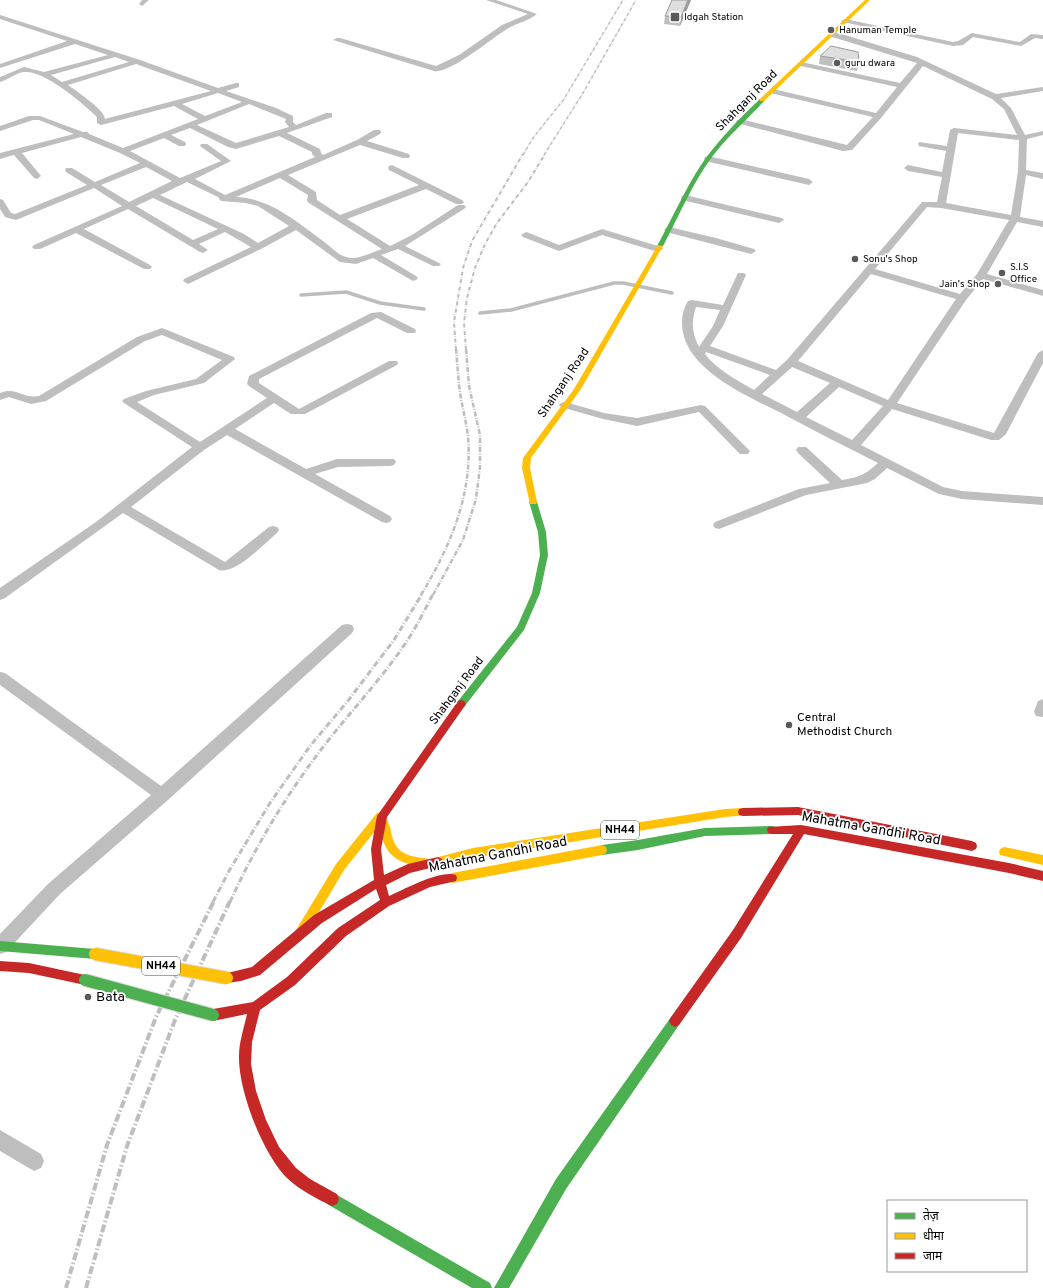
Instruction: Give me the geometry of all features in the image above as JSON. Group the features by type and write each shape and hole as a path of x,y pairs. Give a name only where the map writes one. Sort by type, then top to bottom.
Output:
{"main road":[{"name":"Shahganj Road","path":"298,937 340,867 382,816 461,704 520,628 536,593 544,555 542,532 530,493 526,468 527,458 577,389 636,291 696,177 708,159 740,121 868,0"},
{"name":"Mahatma Gandhi Road","path":"0,946 95,954 227,978 241,976 256,971 318,919 380,882 408,869 473,853 724,813 798,811 980,848"},
{"name":"Shahganj Road","path":"382,816 376,849 380,882 385,903"},
{"path":"382,816 386,840 390,848 396,854 412,861 428,863"},
{"path":"501,1288 561,1184 737,934 801,829"},
{"name":"Mahatma Gandhi Road","path":"0,966 29,968 85,980 213,1015 255,1007 291,981 342,932 385,903 428,883 586,852 638,845 705,832 801,829 1009,868 1043,876"},
{"path":"996,851 1043,860"},
{"path":"255,1007 246,1045 245,1064 254,1106 277,1156 291,1173 309,1186 485,1288"}],"street":[{"path":"337,40 437,68 462,56 505,27 534,14 489,0"},
{"path":"0,17 136,62 273,110 289,118 289,122 295,128"},
{"path":"846,21 954,44 960,43 972,35 1021,44 1034,36 1043,37"},
{"path":"832,34 921,63 995,97 1011,114 1024,138 1022,172 1015,218 981,275 962,298 890,405 853,446"},
{"path":"0,66 73,42"},
{"path":"43,75 115,55"},
{"path":"60,84 136,62"},
{"path":"740,121 846,148 851,147 921,63"},
{"path":"801,64 902,86"},
{"path":"0,80 24,69 43,75 60,84 93,108 101,116 92,129"},
{"path":"0,156 17,153 236,85"},
{"path":"995,97 1043,89"},
{"path":"773,91 878,116"},
{"path":"198,97 225,111"},
{"path":"123,152 248,102"},
{"path":"175,104 205,119"},
{"path":"191,125 234,146 280,133 329,115"},
{"path":"0,130 37,117 92,129 123,152 146,164 221,195 224,199 255,202 296,226 345,261 356,261 393,248 415,237 460,205 392,168"},
{"path":"941,204 954,131 1024,138 1043,133"},
{"path":"224,199 360,142 377,132"},
{"path":"280,133 317,151 316,154 322,158"},
{"path":"165,135 182,144"},
{"path":"360,142 406,156"},
{"path":"922,144 951,149"},
{"path":"37,247 227,161 204,146"},
{"path":"17,153 37,176"},
{"path":"708,159 809,182"},
{"path":"0,202 8,215 16,217 146,164"},
{"path":"908,168 947,175"},
{"path":"69,170 94,186 130,205 203,250"},
{"path":"1022,172 1043,176"},
{"path":"281,175 313,194 312,200 340,218 393,248 436,264"},
{"path":"340,218 425,186"},
{"path":"153,195 225,229 258,247"},
{"path":"685,198 779,220"},
{"path":"755,395 791,362 924,204 941,204 1043,224"},
{"path":"188,281 258,247 296,226"},
{"path":"76,229 147,267"},
{"path":"193,243 225,229"},
{"path":"669,230 713,240 751,251"},
{"path":"526,235 559,248 604,232 658,249"},
{"path":"374,255 413,278"},
{"path":"868,270 962,298"},
{"path":"702,352 718,326 741,275"},
{"path":"981,275 1043,293"},
{"path":"725,308 695,302 691,304 685,326 691,342 702,352 718,372 755,395 930,487 951,493 1043,500"},
{"path":"393,363 301,412 295,412 273,399 253,384 253,378 372,316 381,315 411,331"},
{"path":"0,397 9,393 32,401 42,399 141,339 162,331 167,332 230,359 200,380 150,393 128,401 200,447"},
{"path":"702,352 778,374"},
{"path":"791,362 890,405 995,438 1000,434 1043,352"},
{"path":"798,418 838,382"},
{"path":"0,594 100,525 200,447 273,399"},
{"path":"566,405 603,416 637,422 701,408 744,450"},
{"path":"227,430 386,519"},
{"path":"802,450 840,485"},
{"path":"304,474 337,463 390,462"},
{"path":"719,525 803,492 866,479 886,463"},
{"path":"122,507 224,567 230,565 273,530"},
{"path":"0,946 54,889 162,795 347,629"},
{"path":"0,676 162,795"},
{"path":"0,1140 34,1161"}],"building":[{"path":"672,0 688,0 681,17 665,16"},
{"path":"831,46 858,52 859,62 820,56"}],"waterway":[{"path":"480,313 511,310 614,283 623,283 672,293"},
{"path":"301,295 346,292 380,303 424,309"}],"railway":[{"path":"523,155 533,138 564,99 623,0"},
{"path":"544,155 583,93 636,0"},
{"path":"456,350 454,322 463,268 472,241 523,154"},
{"path":"466,350 464,323 467,298 475,268 485,244 497,223 528,182 545,154"},
{"path":"421,595 432,577 450,539 463,499 467,479 469,458 468,437 460,392 456,349"},
{"path":"433,595 463,540 476,499 480,467 480,435 469,386 466,349"},
{"path":"213,902 229,871 270,803 310,746 347,702 394,640 422,594"},
{"path":"230,902 249,863 282,805 331,737 397,655 407,641 433,594"},
{"path":"66,1288 107,1145 156,1017 214,901"},
{"path":"86,1288 127,1146 175,1020 230,901"}],"traffic: fast":[{"path":"660,246 687,193 704,165 727,136 762,100"},
{"path":"461,704 521,628 536,593 544,555 542,532 533,502"},
{"path":"602,850 638,845 705,832 772,830"},
{"path":"0,946 95,954"},
{"path":"85,980 213,1015"},
{"path":"501,1288 561,1184 675,1021"},
{"path":"332,1199 485,1288"}],"traffic: slow":[{"path":"762,100 868,0"},
{"path":"533,502 526,468 527,458 577,389 660,246"},
{"path":"438,862 473,853 725,813 743,812"},
{"path":"302,930 340,867 381,816"},
{"path":"383,822 388,841 391,848 396,853 401,857 428,863"},
{"path":"452,878 602,850"},
{"path":"1004,852 1043,860"},
{"path":"95,954 227,978"}],"traffic: jam":[{"path":"384,898 380,882 376,849 382,816 461,704"},
{"path":"743,812 798,811 972,846"},
{"path":"675,1021 737,934 801,829"},
{"path":"772,830 801,829 1009,868 1043,876"},
{"path":"227,978 241,976 256,971 318,919 368,888 408,869 438,862"},
{"path":"213,1015 255,1007 291,981 342,932 385,903 429,883 452,878"},
{"path":"0,966 29,968 85,980"},
{"path":"255,1007 246,1042 245,1064 250,1091 260,1122 275,1151 291,1173 305,1184 332,1199"}],"place":[{"name":"Idgah Station","path":"675,17"},
{"name":"Hanuman Temple","path":"831,30"},
{"name":"guru dwara","path":"837,63"},
{"name":"Sonu's Shop","path":"855,259"},
{"name":"S.I.S Office","path":"1002,273"},
{"name":"Jain's Shop","path":"998,284"},
{"name":"Central Methodist Church","path":"789,725"},
{"name":"Bata","path":"88,997"}]}
